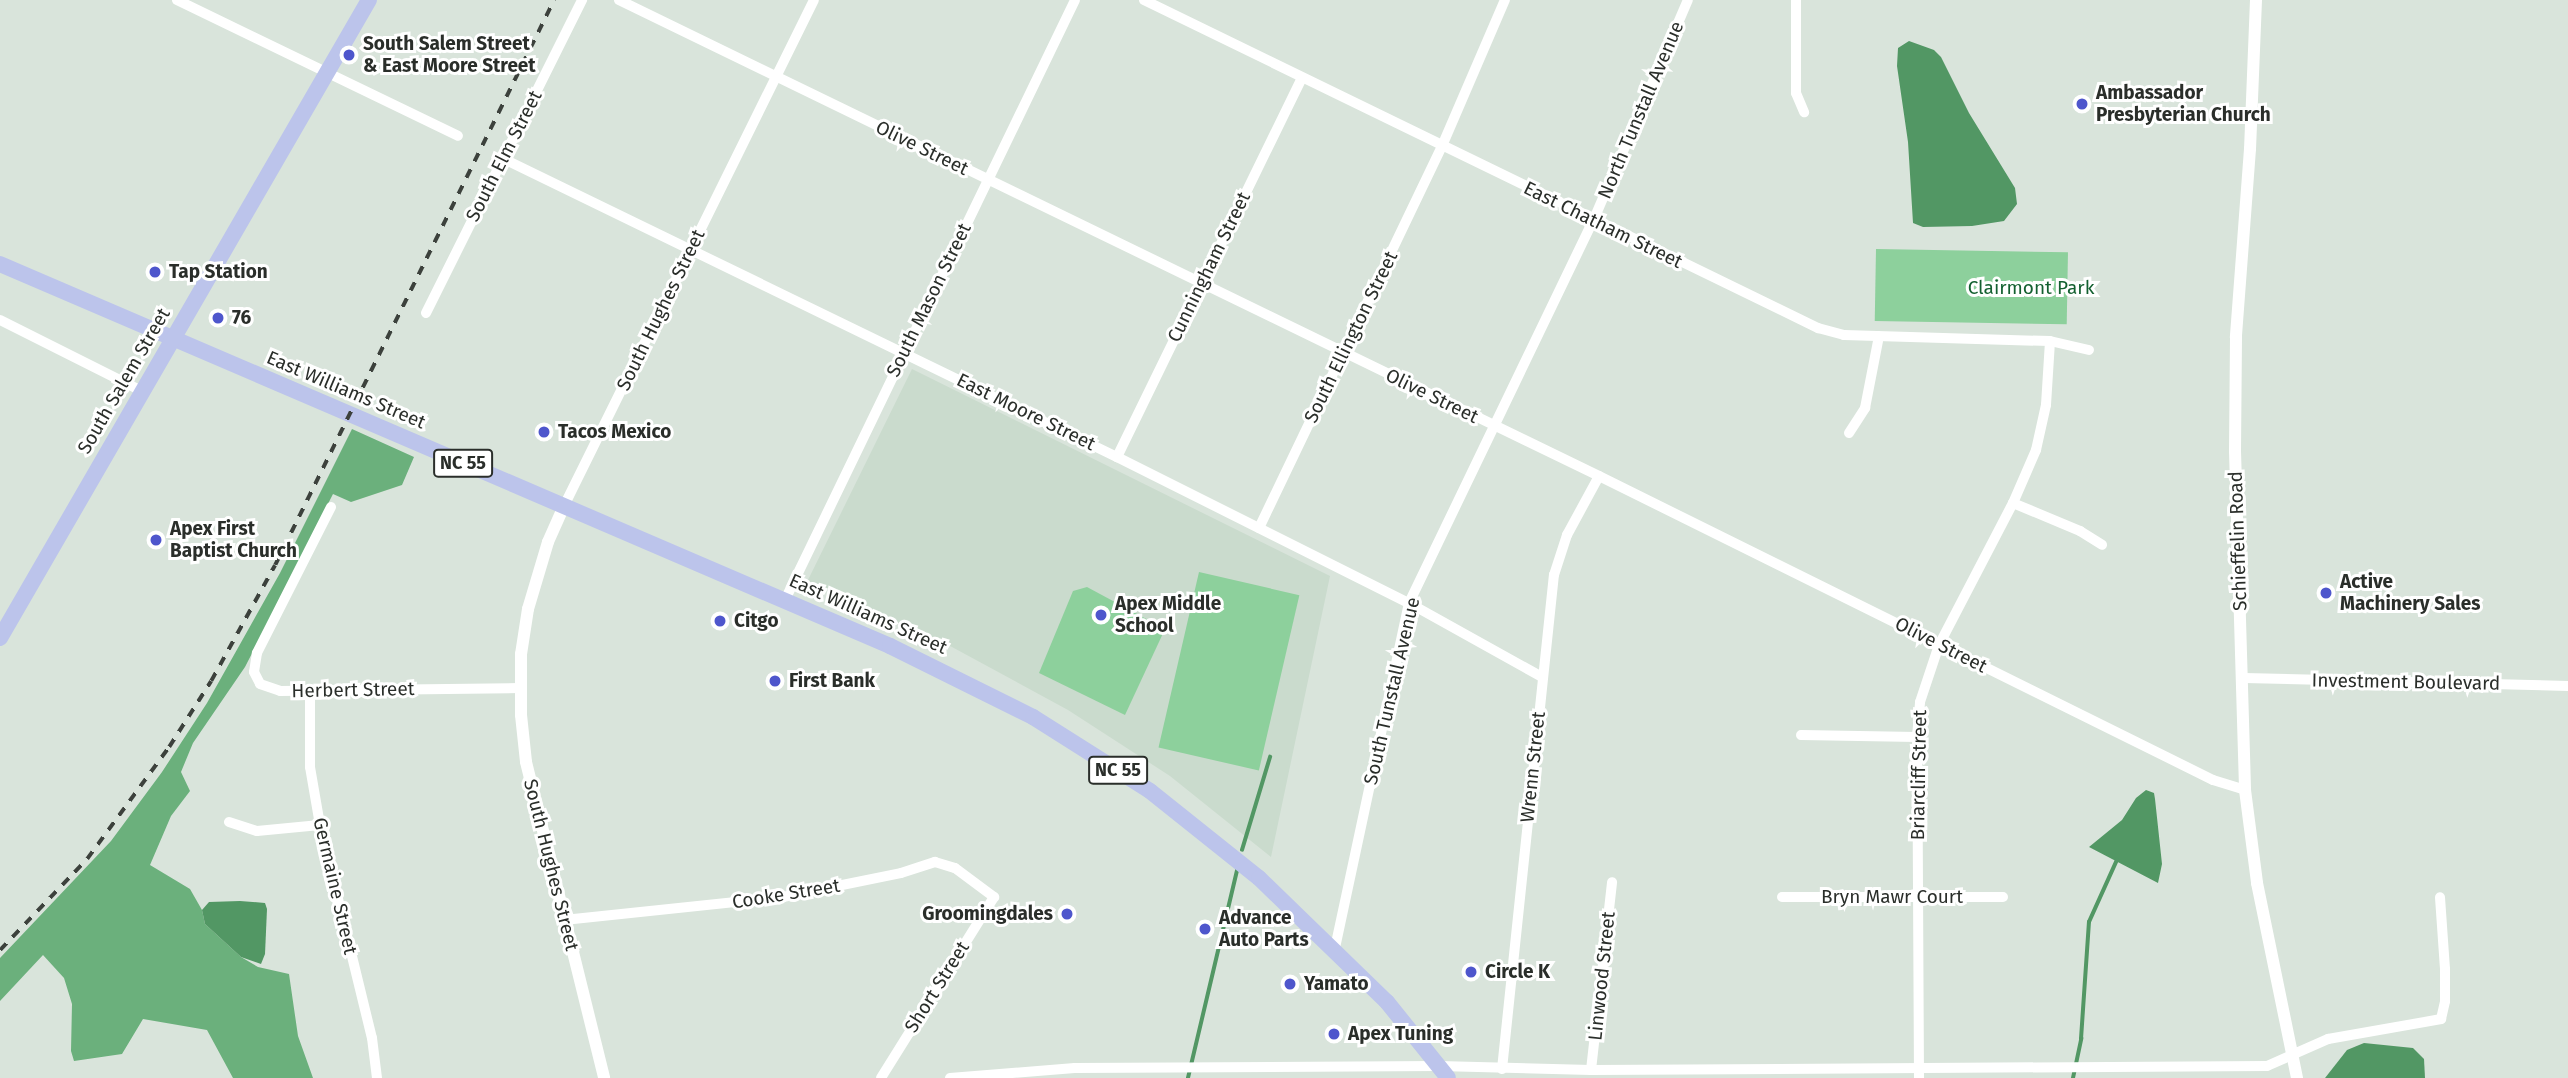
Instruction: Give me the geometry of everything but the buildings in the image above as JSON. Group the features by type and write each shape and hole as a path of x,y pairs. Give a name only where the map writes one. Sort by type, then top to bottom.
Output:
{"main road":[{"name":"South Salem Street","path":"0,638 369,0"},
{"name":"NC 55","path":"0,264 172,339"},
{"name":"East Williams Street","path":"172,339 785,600 974,685 1090,752 1150,792 1236,857 1335,948 1387,1002 1444,1072"}],"street":[{"path":"177,0 198,4 326,72 458,136"},
{"name":"South Elm Street","path":"426,313 582,0"},
{"name":"Olive Street","path":"619,0 1599,476 2213,780 2245,790"},
{"name":"South Hughes Street","path":"604,1078 526,762 520,654 528,609 548,542 564,506 814,0"},
{"name":"South Mason Street","path":"785,600 1075,0"},
{"name":"East Chatham Street","path":"1144,0 1818,328 1844,335 2050,341 2089,350"},
{"name":"South Ellington Street","path":"1259,528 1442,146 1505,0"},
{"name":"North Tunstall Avenue","path":"1594,219 1688,0"},
{"path":"1796,0 1796,93 1804,112"},
{"name":"Schieffelin Road","path":"2256,0 2250,149 2236,337 2235,451 2244,678 2245,790 2257,883 2297,1078"},
{"name":"Cunningham Street","path":"1117,457 1302,78"},
{"name":"East Moore Street","path":"504,159 1117,457 1409,603 1542,677"},
{"name":"South Tunstall Avenue","path":"1335,948 1409,603 1594,219"},
{"path":"0,320 142,391"},
{"path":"1849,433 1865,408 1879,336"},
{"name":"Briarcliff Street","path":"1919,1073 1917,737 1920,702 1940,645 2013,503 2040,436 2050,341"},
{"name":"Wrenn Street","path":"1503,1069 1542,677 1559,554 1599,476"},
{"path":"2013,503 2080,531 2102,545"},
{"name":"Herbert Street","path":"331,507 254,663 256,679 268,689 310,691 520,688"},
{"name":"Investment Boulevard","path":"2244,678 2568,686"},
{"name":"Germaine Street","path":"310,691 310,767 320,825 372,1038 377,1078"},
{"path":"1801,735 1917,737"},
{"path":"229,822 257,831 320,825"},
{"name":"Cooke Street","path":"564,920 783,897 901,873 936,862 955,868 994,897"},
{"name":"Linwood Street","path":"1591,1070 1612,882"},
{"name":"Short Street","path":"881,1078 994,897"},
{"name":"Bryn Mawr Court","path":"1782,897 2003,897"},
{"path":"950,1078 1075,1068 1444,1072 1503,1069 1798,1074 2067,1068 2157,1073 2267,1066 2328,1040 2441,1019 2445,1001 2445,969 2440,897"}],"shaded area":[{"path":"1909,41 1934,50 1941,57 1969,113 2015,188 2017,204 2004,221 1972,226 1923,227 1913,223 1908,142 1897,66 1898,48"},
{"name":"Apex Middle School","path":"912,369 1330,576 1271,857 1170,776 1068,710 952,647 807,582"},
{"path":"352,429 414,457 402,485 351,502 333,494 245,667 193,743 181,772 190,791 171,816 150,865 190,889 202,910 205,924 241,957 258,967 289,974 298,1036 313,1078 233,1078 207,1030 143,1019 122,1054 74,1061 71,1051 72,1004 64,978 43,955 0,1001 0,958 111,841 162,772 207,703 280,573"},
{"path":"2146,790 2154,793 2155,799 2162,864 2158,883 2089,847 2122,820 2136,798"},
{"path":"209,902 265,903 267,909 265,954 261,964 241,957 205,924 202,910"},
{"path":"2364,1043 2413,1048 2424,1059 2425,1078 2325,1078 2347,1050"}],"green space":[{"name":"Clairmont Park","path":"1876,249 2068,252 2067,324 1875,321"},
{"path":"1199,572 1299,595 1259,771 1159,747"},
{"path":"1087,587 1165,629 1125,715 1039,673 1073,591"}],"waterway":[{"path":"1242,850 1270,757"},
{"path":"2073,1078 2081,1039 2089,922 2117,860"},
{"path":"1188,1078 1237,870"}],"railway":[{"path":"0,950 87,859 169,747 211,681 275,565 554,0"}],"place":[{"name":"South Salem Street & East Moore Street","path":"349,55"},
{"name":"Ambassador Presbyterian Church","path":"2082,104"},
{"name":"Tap Station","path":"155,272"},
{"name":"76","path":"218,318"},
{"name":"Tacos Mexico","path":"544,432"},
{"name":"Apex First Baptist Church","path":"156,540"},
{"name":"Active Machinery Sales","path":"2326,593"},
{"name":"Apex Middle School","path":"1101,615"},
{"name":"Citgo","path":"720,621"},
{"name":"First Bank","path":"775,681"},
{"name":"Groomingdales","path":"1067,914"},
{"name":"Advance Auto Parts","path":"1205,929"},
{"name":"Circle K","path":"1471,972"},
{"name":"Yamato","path":"1290,984"},
{"name":"Apex Tuning","path":"1334,1034"}]}
